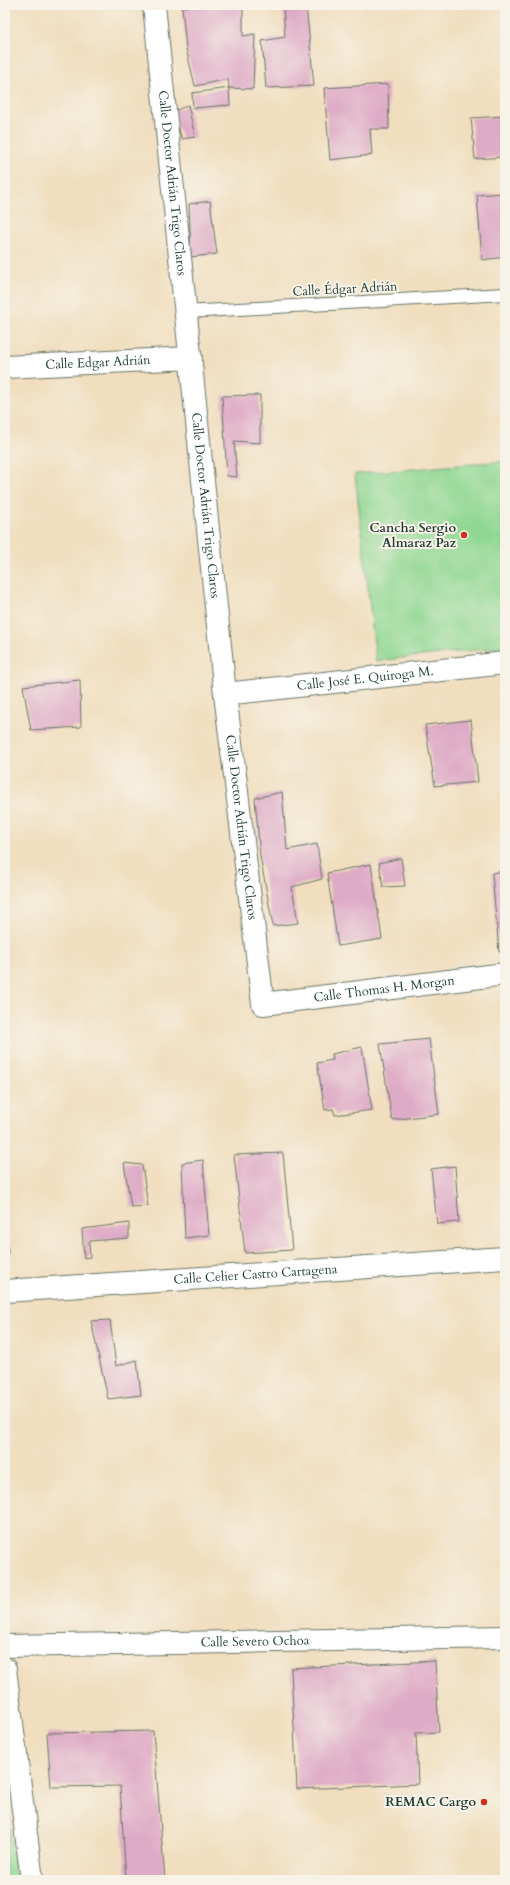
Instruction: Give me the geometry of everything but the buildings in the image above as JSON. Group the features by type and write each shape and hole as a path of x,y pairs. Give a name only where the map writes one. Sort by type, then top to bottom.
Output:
{"street":[{"name":"Calle Doctor Adrián Trigo Claros","path":"154,5 225,694 263,1004"},
{"name":"Calle Edgar Adrián","path":"5,367 191,358"},
{"name":"Calle José E. Quiroga M.","path":"225,694 505,663"},
{"name":"Calle Thomas H. Morgan","path":"263,1004 505,974"},
{"name":"Calle Celier Castro Cartagena","path":"5,1291 505,1258"},
{"name":"Calle Severo Ochoa","path":"5,1646 505,1637"},
{"path":"5,1669 32,1880"}],"lane":[{"name":"Calle Édgar Adrián","path":"186,312 505,294"}],"green space":[{"path":"505,461 505,647 376,661 355,474"},
{"path":"5,1792 16,1880 5,1880"}],"place":[{"name":"Cancha Sergio Almaraz Paz","path":"464,535"},
{"name":"REMAC Cargo","path":"484,1802"}]}
